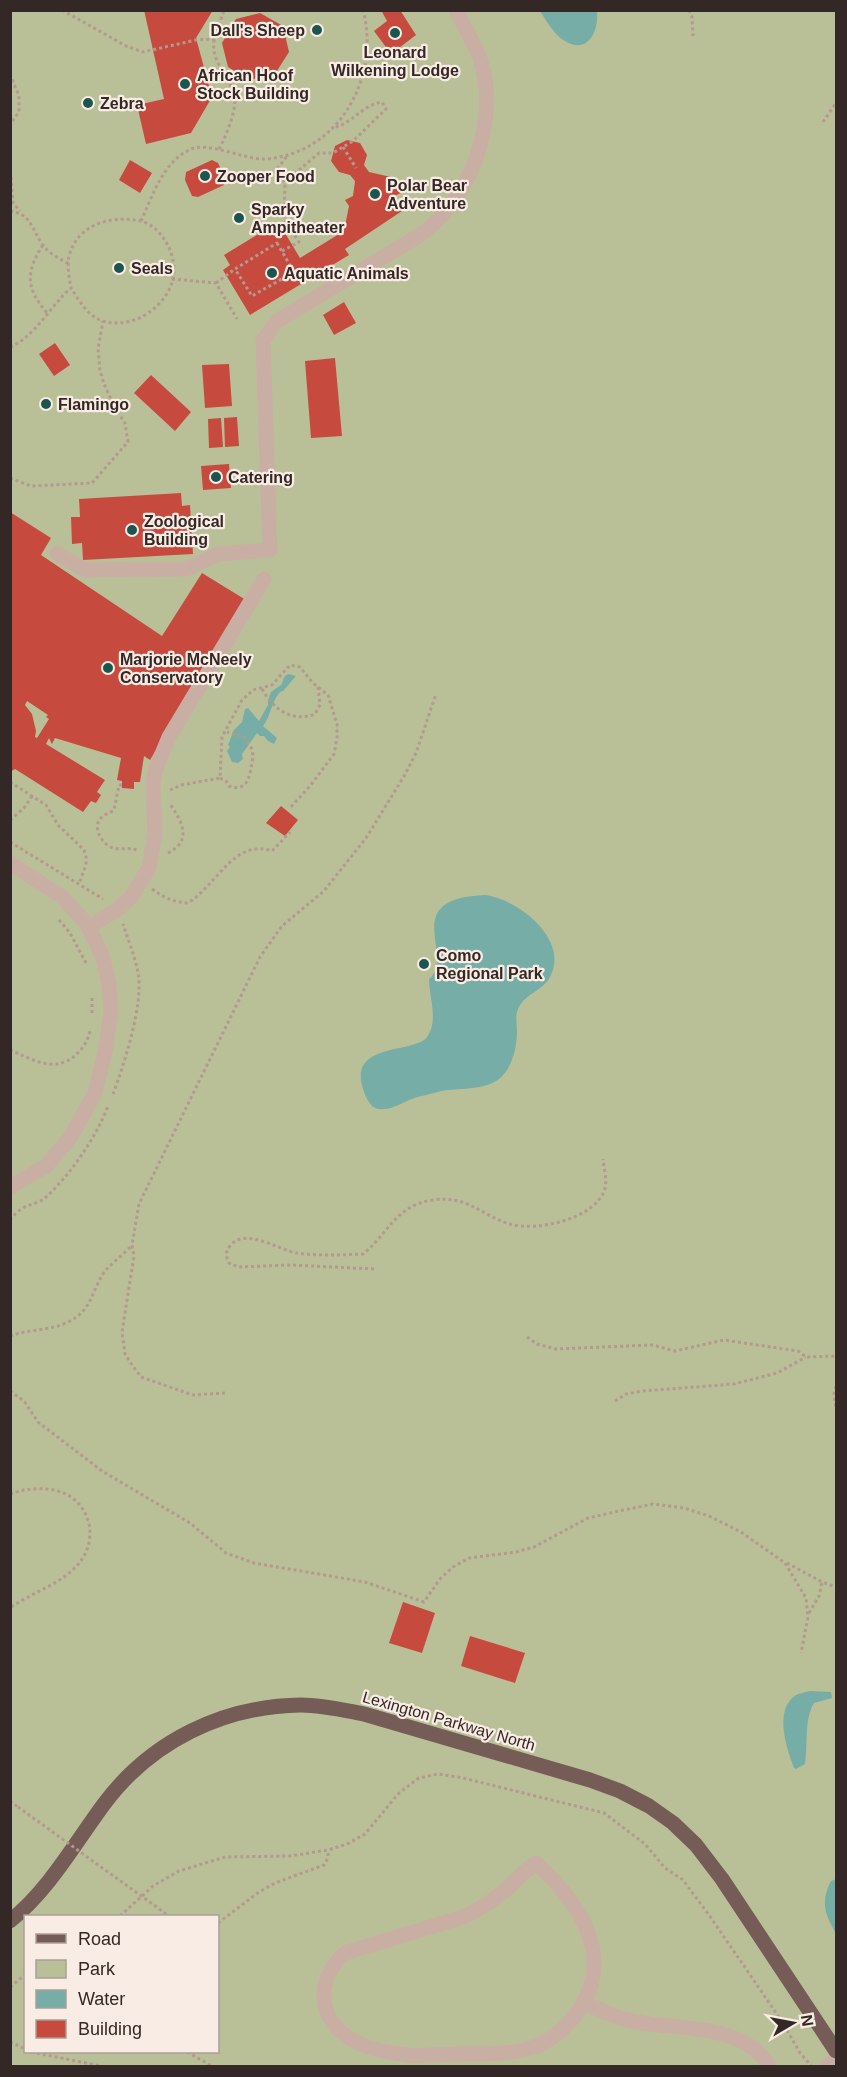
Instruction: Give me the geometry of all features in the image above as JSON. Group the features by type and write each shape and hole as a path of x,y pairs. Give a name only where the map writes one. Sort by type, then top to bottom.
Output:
{"main road":[{"name":"Lexington Parkway North","path":"10,1921 40,1892 113,1793 132,1771 155,1752 183,1734 213,1720 240,1712 269,1707 331,1707 364,1714 590,1780 620,1791 649,1806 673,1823 708,1858 837,2051"}],"lane":[{"path":"57,554 86,570 186,569 219,554 270,550 263,340 277,321 438,222 464,184 482,139 486,112 486,88 482,63 456,10"},
{"path":"89,927 118,909 131,897 149,868 155,833 153,783 155,771 169,737 264,579"},
{"path":"10,863 62,897 89,927 102,956 109,983 111,1012 105,1052 95,1093 70,1138 46,1166 10,1187"},
{"path":"536,1863 551,1877 588,1929 594,1946 595,1964 592,1984 584,2003 572,2020 538,2046 512,2052 410,2055 383,2051 353,2041 328,2017 323,1997 327,1977 334,1963 345,1953 466,1916 500,1895 536,1863"},
{"path":"584,2003 634,2022 727,2033 761,2054 769,2067"},
{"path":"827,2067 837,2060"}],"path":[{"path":"62,10 126,46 143,52 196,40 215,39"},
{"path":"219,149 233,112 235,96 214,51 216,30 224,10"},
{"path":"141,221 162,174 176,159 191,148 219,149 239,156 265,159 288,154 309,145 332,128 354,99 364,75 368,52 367,24 363,10"},
{"path":"689,10 692,17 693,36"},
{"path":"10,74 19,96 19,112 10,124"},
{"path":"285,182 319,153 333,153 352,141 386,109 382,102 369,105 344,126 332,128"},
{"path":"823,122 837,104"},
{"path":"343,147 356,168"},
{"path":"282,251 299,242 284,219 285,182 275,172 288,154"},
{"path":"10,165 13,203 35,228 43,245 55,256 69,264"},
{"path":"10,211 21,213"},
{"path":"121,218 141,221 159,231 169,247 174,269 165,297 145,316 133,321 112,324 89,312 78,300 71,288 69,264 69,257 75,243 84,231 100,221 121,218"},
{"path":"172,279 216,283 235,269 277,243 294,272 252,296 235,269"},
{"path":"43,245 36,255 29,276 31,290 47,313"},
{"path":"216,283 237,319"},
{"path":"10,348 36,329 47,313 71,288"},
{"path":"10,478 31,486 92,483 128,442 125,423 115,408 100,370 98,349 103,320"},
{"path":"220,778 222,736 242,700 253,690 272,685 290,665 300,667 328,695 337,724 334,754 289,809"},
{"path":"262,688 268,700 282,712 303,718 315,714 320,705 318,687"},
{"path":"225,1393 193,1395 153,1382 141,1377 125,1354 122,1332 134,1256 132,1245 139,1204 260,957 282,926 324,891 366,838 404,778 416,753 436,694"},
{"path":"122,784 119,785 114,810 99,820 100,837 112,848 132,848 152,857 156,854 170,853 181,842 184,831 168,797 170,790 181,785 220,778 229,786 237,789 245,786 249,780 253,758 250,746 244,737 226,732"},
{"path":"10,782 45,805 66,835 84,850 86,865 79,884"},
{"path":"10,820 24,808 33,795"},
{"path":"141,881 163,897 188,903 213,882 225,866 240,854 257,850 272,851 290,832"},
{"path":"54,914 70,933 88,970"},
{"path":"10,1050 48,1064 62,1063 73,1058 85,1046 90,1035 93,1012 92,995"},
{"path":"374,1269 291,1265 238,1267 229,1263 226,1256 227,1249 233,1242 246,1238 298,1253 363,1254 381,1238 403,1210 434,1199 460,1200 511,1224 523,1226 569,1220 591,1209 604,1191 606,1181 603,1159"},
{"path":"10,1336 21,1332 54,1328 80,1316 89,1305 106,1271 132,1245"},
{"path":"527,1338 537,1344 556,1349 652,1345 675,1351 724,1340 798,1351 806,1357"},
{"path":"615,1401 626,1394 642,1391 734,1384 777,1373 806,1357 837,1356"},
{"path":"837,1386 834,1394 837,1410"},
{"path":"10,1391 24,1401 38,1422 102,1471 190,1523 226,1553 254,1563 365,1582 424,1602 440,1579 453,1567 469,1558 516,1552 534,1547 588,1518 653,1504 684,1508 709,1516 741,1532 785,1563 837,1587"},
{"path":"10,1494 41,1487 60,1491 78,1500 87,1515 90,1529 89,1546 80,1562 66,1575 10,1608"},
{"path":"785,1563 806,1598 808,1617"},
{"path":"801,1653 808,1617 811,1607 819,1596 822,1582"},
{"path":"122,1915 153,1886 179,1871 225,1857 290,1856 328,1850 347,1844 365,1834 399,1793 419,1778 438,1774 463,1778 604,1813 645,1844 665,1868 683,1880 783,2023 800,2053 812,2067"},
{"path":"10,1801 166,1915"},
{"path":"219,1922 241,1904 267,1888 324,1864 328,1858 328,1850"},
{"path":"10,1987 24,1976"},
{"path":"10,2042 24,2048"},
{"path":"36,2053 101,2067"},
{"path":"189,2053 212,2067"}],"green space":[{"name":"Como Regional Park","path":"11,11 836,11 836,2066 11,2066"}],"water":[{"path":"540,11 597,11 594,33 586,43 573,45 551,28"},
{"path":"288,674 296,676 277,696 263,726 277,738 274,744 257,733 242,754 243,759 238,763 232,762 227,751 230,747 228,745 234,730 242,722 245,709 248,708 259,721 268,705 271,692 282,684 284,677"},
{"path":"486,895 499,898 526,913 547,936 553,949 554,963 550,977 518,1009 516,1042 510,1065 499,1079 485,1086 441,1091 416,1097 387,1109 375,1108 367,1099 364,1091 361,1080 362,1068 377,1054 421,1042 431,1031 433,1016 429,979 436,969 434,930 436,917 443,906 459,899"},
{"path":"810,1691 831,1692 832,1698 814,1703 809,1717 805,1764 796,1769 785,1741 783,1720 789,1702 796,1695"},
{"path":"836,1879 836,1934 829,1920 825,1902 831,1881"}],"building":[{"name":"African Hoof Stock Building","path":"144,10 213,10 196,38 212,97 191,133 146,144 137,105 164,99"},
{"name":"Leonard Wilkening Lodge","path":"381,10 400,10 416,35 391,54 374,31 387,21"},
{"path":"260,13 283,26 289,52 275,74 249,80 228,67 222,43 236,19"},
{"path":"347,140 360,143 367,155 364,165 369,172 391,177 401,193 394,196 402,211 345,249 349,255 250,315 223,270 230,265 224,255 270,227 276,238 285,233 300,258 344,231 349,206 345,200 353,196 355,181 350,175 339,172 331,161 335,146"},
{"path":"130,160 152,173 140,193 119,180"},
{"name":"Zooper Food","path":"212,160 218,163 226,180 224,185 198,197 192,196 185,180 186,172"},
{"path":"344,302 356,323 334,335 323,315"},
{"path":"55,343 70,365 54,376 39,354"},
{"path":"335,358 342,436 311,438 305,361"},
{"path":"229,364 232,406 205,408 202,365"},
{"path":"151,375 191,412 175,431 134,393"},
{"path":"237,417 239,446 225,447 224,418"},
{"path":"221,418 223,447 209,448 208,419"},
{"name":"Catering","path":"229,464 231,488 203,490 201,466"},
{"name":"Zoological Building","path":"181,493 182,506 190,505 193,554 83,560 82,543 72,544 71,517 80,517 79,499"},
{"name":"Marjorie McNeely Conservatory","path":"10,512 51,538 41,555 162,636 202,573 246,600 150,760 144,756 140,782 134,782 134,789 122,788 122,781 117,780 121,758 55,738 52,744 49,738 46,744 105,780 97,792 101,795 96,803 91,801 83,812 15,769 10,772","holes":["27,701 48,715 46,717 49,719 37,738 35,737 32,714 25,705"]},
{"path":"281,806 298,820 285,836 266,823"},
{"path":"403,1602 435,1613 422,1653 389,1643"},
{"path":"470,1636 525,1653 515,1683 461,1666"}],"place":[{"name":"Dall's Sheep","path":"317,30"},
{"name":"Leonard Wilkening Lodge","path":"395,33"},
{"name":"African Hoof Stock Building","path":"185,84"},
{"name":"Zebra","path":"88,103"},
{"name":"Zooper Food","path":"205,176"},
{"name":"Polar Bear Adventure","path":"375,194"},
{"name":"Sparky Ampitheater","path":"239,218"},
{"name":"Seals","path":"119,268"},
{"name":"Aquatic Animals","path":"272,273"},
{"name":"Flamingo","path":"46,404"},
{"name":"Catering","path":"216,477"},
{"name":"Zoological Building","path":"132,530"},
{"name":"Marjorie McNeely Conservatory","path":"108,668"},
{"name":"Como Regional Park","path":"424,964"}]}
